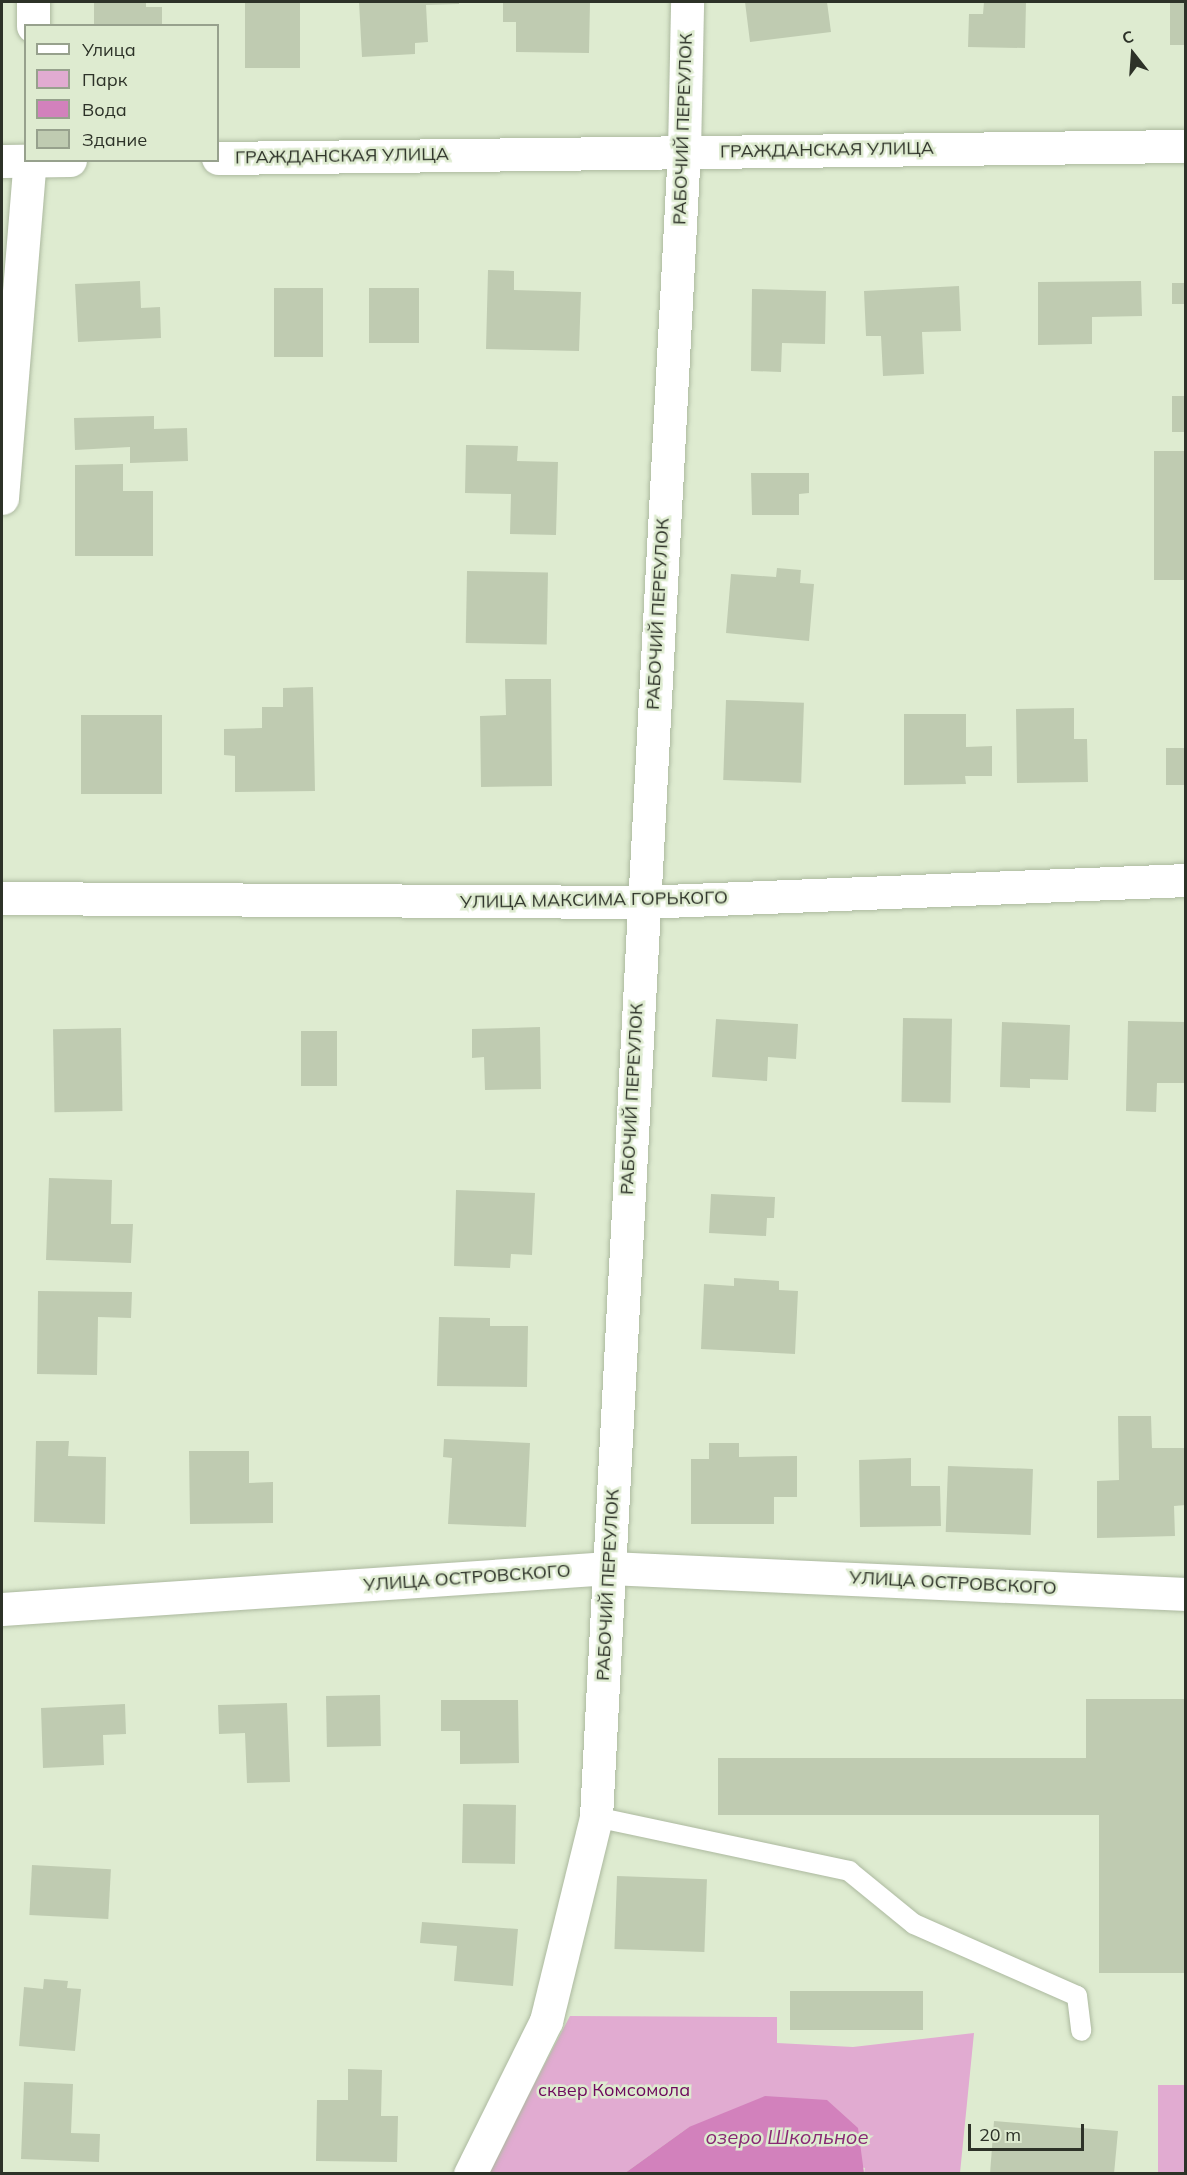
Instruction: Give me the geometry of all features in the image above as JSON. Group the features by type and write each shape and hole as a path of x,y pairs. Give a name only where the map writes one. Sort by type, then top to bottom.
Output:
{"street":[{"path":"33,2 33,24"},
{"name":"РАБОЧИЙ ПЕРЕУЛОК","path":"470,2174 546,2021 596,1817 641,902 684,151 687,2"},
{"name":"ГРАЖДАНСКАЯ УЛИЦА","path":"219,158 1185,146"},
{"path":"2,161 24,161"},
{"path":"2,498 30,162"},
{"name":"УЛИЦА МАКСИМА ГОРЬКОГО","path":"2,898 641,902 1185,880"},
{"name":"УЛИЦА ОСТРОВСКОГО","path":"2,1609 609,1568 1185,1594"}],"lane":[{"path":"596,1817 849,1871 914,1924 1077,1996 1082,2031"}],"green space":[{"name":"сквер Комсомола","path":"570,2016 777,2017 777,2043 853,2047 974,2033 960,2173 864,2173 865,2168 689,2127 625,2173 487,2174"},
{"path":"1158,2085 1185,2085 1185,2173 1158,2173"}],"water":[{"name":"озеро Школьное","path":"765,2096 827,2100 858,2128 864,2173 625,2173 689,2127"}],"building":[{"path":"94,2 146,2 146,7 162,7 162,24 94,24"},
{"path":"245,2 300,2 300,68 245,68"},
{"path":"359,2 459,2 459,4 426,5 428,42 415,43 415,54 362,57"},
{"path":"503,2 590,2 589,53 516,52 516,22 503,22"},
{"path":"745,2 827,2 831,32 750,42"},
{"path":"984,2 1026,2 1025,48 968,47 969,14 983,14"},
{"path":"1170,2 1186,2 1186,45 1170,45"},
{"path":"488,270 514,271 514,290 581,292 579,351 486,349"},
{"path":"140,281 141,308 160,307 161,338 78,342 75,284"},
{"path":"1141,281 1142,316 1092,317 1092,344 1038,345 1038,282"},
{"path":"1172,283 1186,283 1186,304 1172,304"},
{"path":"959,286 961,331 922,332 924,374 883,376 881,336 866,336 864,291"},
{"path":"274,288 323,288 323,357 274,357"},
{"path":"369,288 419,288 419,343 369,343"},
{"path":"752,289 826,291 825,344 782,343 781,372 751,371"},
{"path":"1172,396 1186,396 1186,432 1172,432"},
{"path":"154,416 154,429 187,428 188,461 130,463 130,447 75,450 74,418"},
{"path":"466,445 518,446 517,461 558,462 556,535 510,534 511,494 465,493"},
{"path":"1154,451 1186,451 1186,580 1154,580"},
{"path":"123,464 123,491 153,491 153,556 75,556 75,465"},
{"path":"751,473 809,473 809,493 799,494 799,515 752,515"},
{"path":"777,568 801,570 800,583 814,584 809,641 726,633 731,574 776,577"},
{"path":"467,571 548,572 547,644 466,643"},
{"path":"505,679 551,679 552,786 481,787 480,716 506,715"},
{"path":"313,687 315,791 235,792 235,756 224,755 224,729 262,728 262,707 283,707 283,688"},
{"path":"726,700 804,703 801,783 723,780"},
{"path":"1074,708 1074,739 1087,739 1088,782 1017,783 1016,709"},
{"path":"904,714 966,714 966,747 992,746 992,776 965,776 966,784 904,785"},
{"path":"81,715 162,715 162,794 81,794"},
{"path":"1166,748 1186,748 1186,785 1166,785"},
{"path":"903,1018 952,1019 951,1103 902,1102"},
{"path":"716,1019 798,1024 796,1059 768,1057 767,1081 712,1077"},
{"path":"1128,1021 1186,1022 1186,1083 1157,1083 1156,1112 1126,1111"},
{"path":"1002,1022 1070,1025 1068,1080 1030,1079 1030,1088 1000,1087"},
{"path":"540,1027 541,1089 485,1090 484,1057 472,1058 472,1029"},
{"path":"121,1028 122,1111 54,1112 53,1029"},
{"path":"301,1031 337,1031 337,1086 301,1086"},
{"path":"49,1178 112,1180 111,1224 133,1224 131,1263 46,1260"},
{"path":"456,1190 535,1193 532,1255 511,1254 510,1268 454,1266"},
{"path":"711,1194 775,1197 774,1218 767,1218 766,1236 709,1233"},
{"path":"734,1278 779,1281 779,1290 798,1291 795,1354 701,1349 704,1284 734,1286"},
{"path":"38,1291 132,1292 131,1318 98,1317 97,1375 37,1374"},
{"path":"439,1317 490,1318 490,1326 528,1326 527,1387 437,1386"},
{"path":"1118,1416 1151,1416 1152,1448 1186,1448 1186,1505 1174,1506 1175,1536 1097,1538 1097,1481 1119,1480"},
{"path":"444,1439 530,1443 526,1527 448,1524 452,1458 443,1457"},
{"path":"36,1441 69,1441 68,1456 106,1457 105,1524 34,1522"},
{"path":"709,1443 739,1443 739,1457 797,1456 797,1497 774,1497 774,1524 691,1524 691,1459 709,1459"},
{"path":"189,1451 249,1451 249,1483 273,1482 273,1523 190,1524"},
{"path":"911,1458 911,1486 940,1486 941,1526 860,1527 859,1460"},
{"path":"948,1466 1033,1469 1031,1535 946,1532"},
{"path":"380,1695 381,1746 327,1747 326,1696"},
{"path":"1086,1699 1186,1699 1186,1973 1099,1973 1099,1815 718,1815 718,1758 1086,1758"},
{"path":"441,1700 518,1700 519,1763 460,1764 460,1731 441,1731"},
{"path":"287,1703 290,1782 247,1783 245,1733 219,1734 218,1705"},
{"path":"125,1704 126,1734 103,1735 104,1765 43,1768 41,1708"},
{"path":"463,1804 516,1805 515,1864 462,1863"},
{"path":"32,1865 111,1869 108,1919 29,1915"},
{"path":"617,1876 707,1879 704,1952 614,1949"},
{"path":"422,1922 518,1929 513,1986 454,1981 457,1946 420,1943"},
{"path":"44,1979 68,1981 67,1988 81,1989 75,2051 19,2046 24,1987 43,1989"},
{"path":"790,1991 923,1991 923,2030 790,2030"},
{"path":"348,2069 382,2070 381,2116 398,2116 397,2162 316,2161 317,2100 348,2100"},
{"path":"24,2082 73,2084 71,2133 100,2134 99,2162 21,2159"},
{"path":"994,2121 1118,2131 1114,2174 990,2174"}]}
